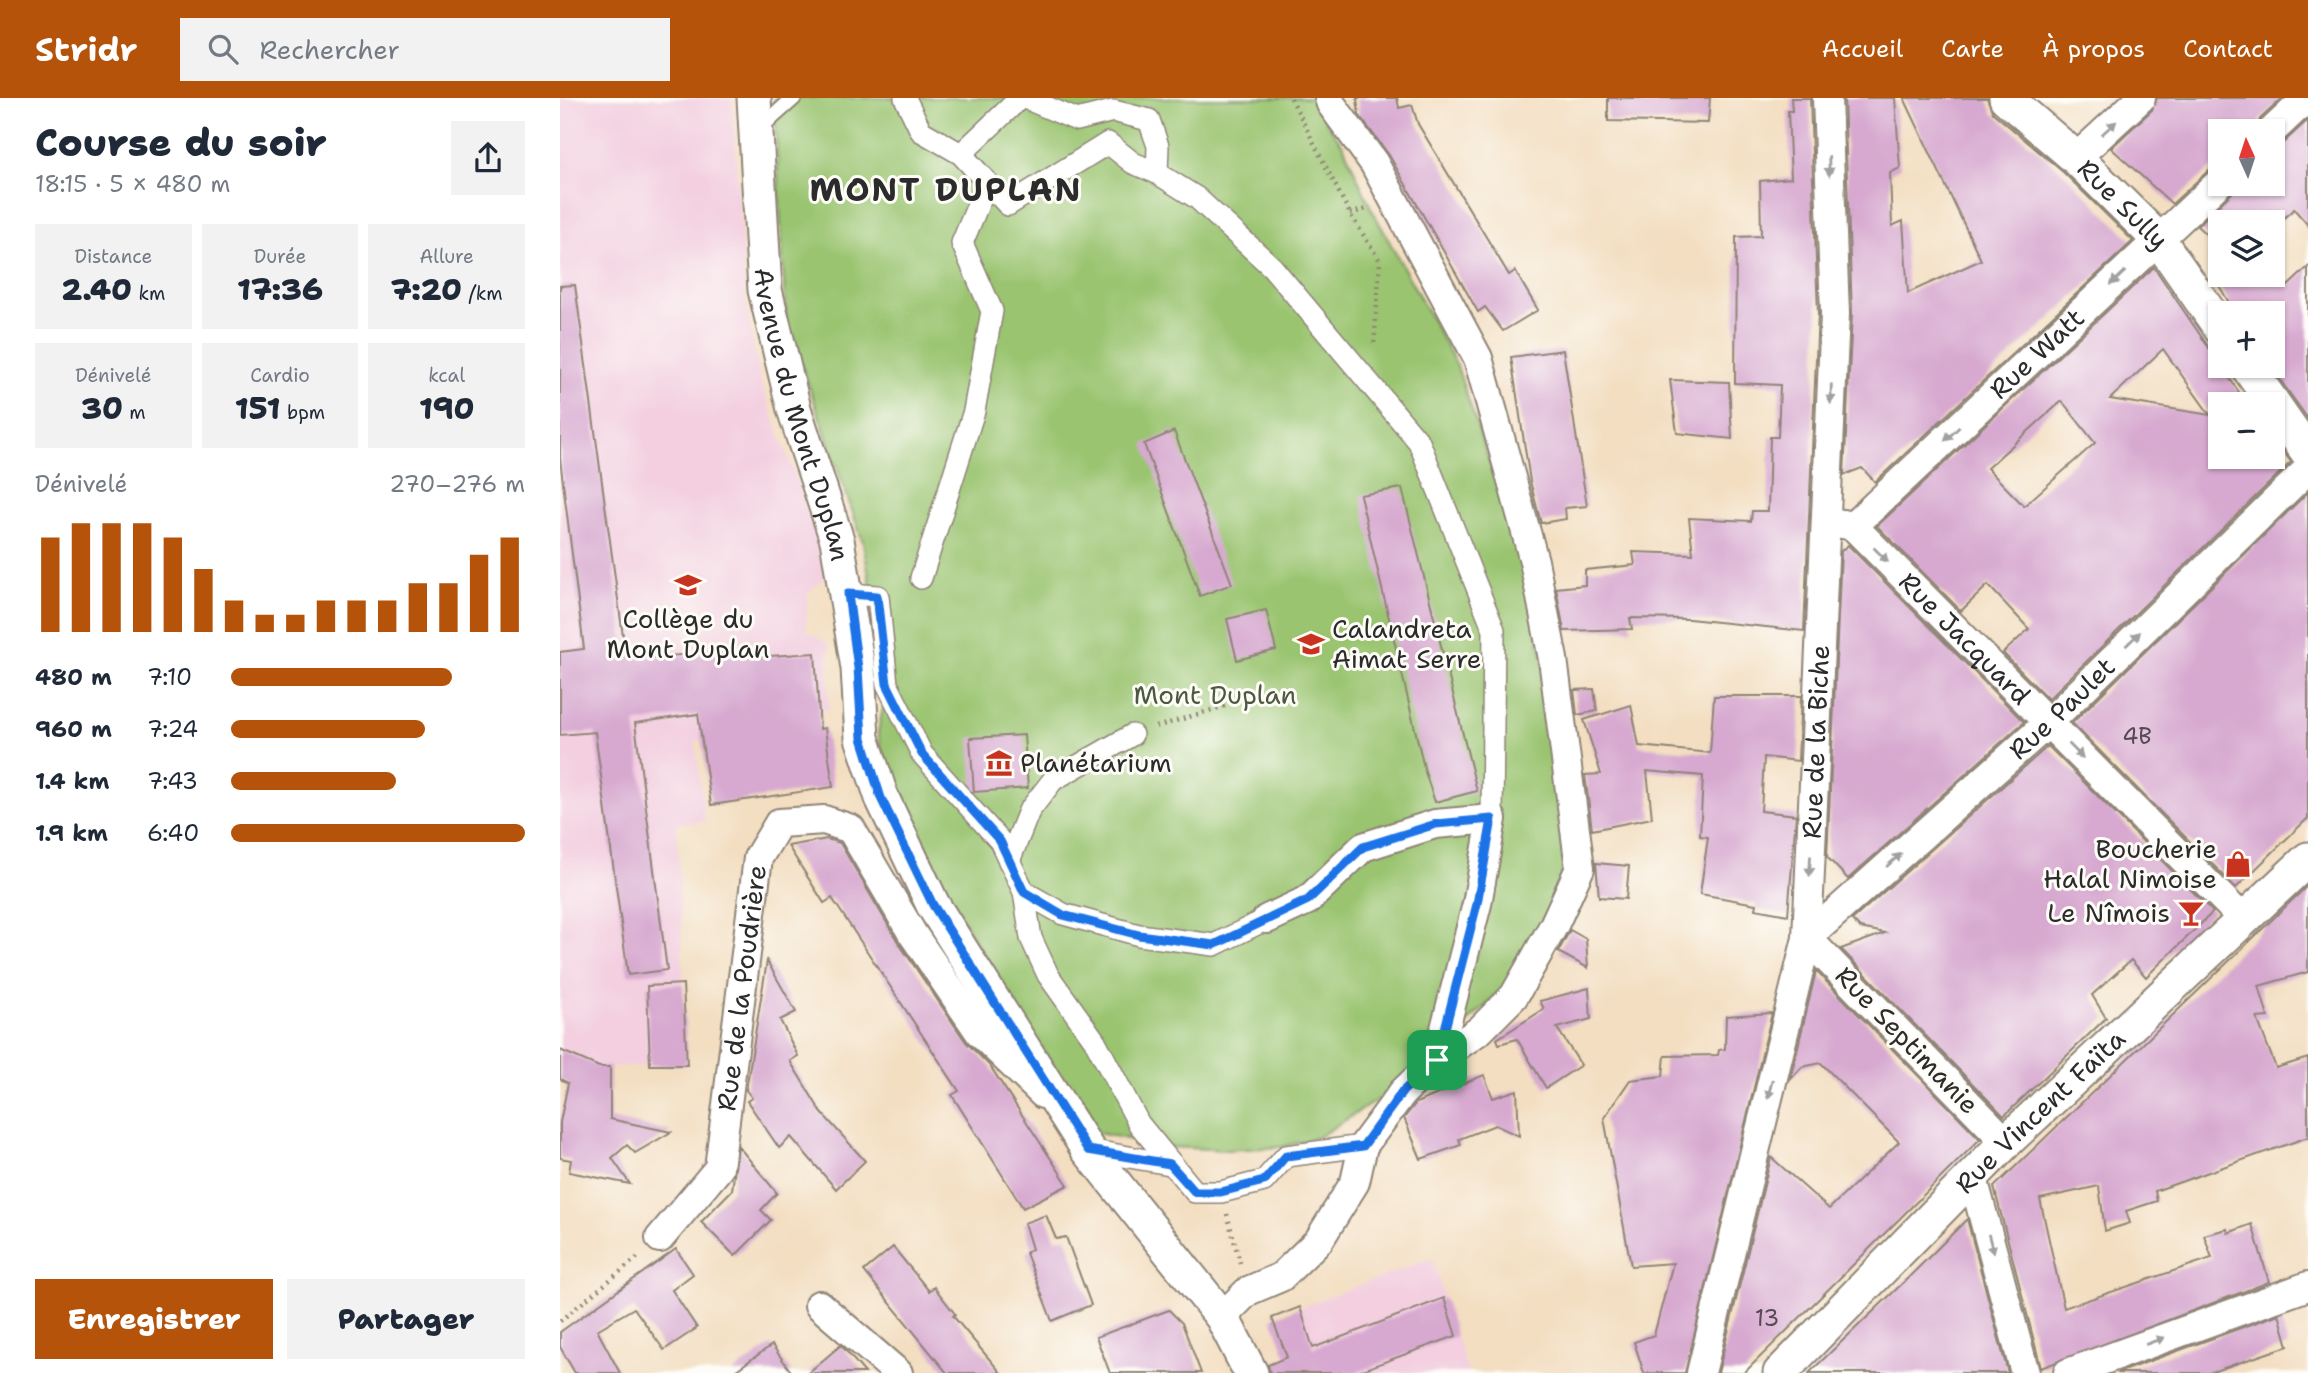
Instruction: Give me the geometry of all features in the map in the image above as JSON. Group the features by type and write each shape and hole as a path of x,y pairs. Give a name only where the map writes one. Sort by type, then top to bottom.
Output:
{"street":[{"name":"Avenue du Mont Duplan","path":"754,98 765,290 794,409 837,540 848,594 858,668 862,738 881,798 933,905 1088,1150 1222,1317 1251,1373"},
{"path":"905,98 920,131 961,154 1008,205 1108,144 1133,163 1157,173 1197,198 1272,267 1419,442 1494,630 1492,819 1477,904 1437,1060"},
{"path":"961,154 1020,98"},
{"path":"1025,98 1077,120 1113,111 1149,120 1158,146 1157,173"},
{"path":"1222,1317 1248,1291 1282,1277 1319,1240 1355,1182 1363,1146 1403,1091 1437,1060 1480,1030 1514,996 1554,925 1580,868 1573,799 1534,561 1478,358 1374,163 1329,98"},
{"name":"Rue de la Biche","path":"1701,1373 1807,938 1835,314 1827,98"},
{"name":"Rue Sully","path":"2006,98 2076,158 2159,240 2208,310"},
{"path":"2076,158 2141,98"},
{"path":"2285,119 2307,98"},
{"path":"920,578 974,411 992,311 962,243 987,183"},
{"name":"Rue Watt","path":"1853,526 2208,193"},
{"path":"2255,378 2308,453"},
{"name":"Rue Paulet","path":"1807,938 2048,723 2308,469"},
{"path":"1826,521 1853,526"},
{"name":"Rue Jacquard","path":"1853,526 2243,919"},
{"path":"848,594 877,596 887,684 922,754 979,814 1000,841 1024,892 1031,938 1048,975 1095,1041 1139,1124 1195,1192 1221,1192 1264,1181 1286,1156 1363,1146"},
{"path":"1009,861 1029,811 1053,780 1132,735"},
{"path":"1024,892 1063,915 1139,935 1214,945 1308,900 1363,847 1436,824 1492,819"},
{"name":"Rue de la Poudrière","path":"660,1238 719,1168 758,858 779,822 824,820 851,829 912,933 979,1033 1067,1117"},
{"name":"Rue Vincent Faïta","path":"1780,1373 2006,1142 2308,859"},
{"name":"Rue Septimanie","path":"1807,938 2006,1142"},
{"path":"1088,1150 1170,1164"},
{"path":"1973,1178 2025,1373"},
{"path":"2083,1370 2308,1286"},
{"path":"819,1305 898,1373"}],"lane":[{"path":"757,131 794,98"}],"path":[{"path":"1291,98 1350,214 1380,261 1371,384"},
{"path":"1132,735 1228,705"},
{"path":"1221,1192 1248,1291"},
{"path":"560,1321 660,1238"}],"shaded area":[{"name":"Collège du Mont Duplan","path":"560,98 732,98 746,303 760,380 826,561 825,577 808,593 806,630 828,644 829,710 770,717 771,736 695,741 705,821 677,824 687,1065 599,1067 560,1050"},
{"path":"1432,1258 1468,1373 1293,1373 1272,1318"}],"green space":[{"name":"Mont Duplan","path":"774,98 1321,98 1326,122 1343,145 1371,208 1456,364 1519,548 1543,660 1568,829 1562,874 1546,921 1511,983 1390,1092 1318,1137 1282,1147 1229,1150 1168,1147 1093,1132 921,853 907,807 883,755 878,732 888,684 863,542 786,320"}],"building":[{"path":"1357,98 1397,98 1399,108 1412,105 1418,124 1509,275 1515,271 1538,310 1503,331 1485,307 1478,312 1389,155 1359,115"},
{"path":"1608,98 1710,98 1708,123 1608,121"},
{"path":"1791,98 1810,98 1818,314 1804,631 1689,619 1630,618 1632,629 1564,631 1556,588 1585,585 1585,570 1635,565 1633,552 1693,554 1689,518 1751,521 1752,511 1768,511 1770,437 1778,437 1780,385 1735,383 1736,237 1761,236 1760,181 1791,178 1788,111 1792,111"},
{"path":"1844,98 1895,98 1900,168 1890,173 1892,226 1903,221 1908,293 1981,260 1904,98 1987,98 1993,113 2063,172 2133,241 1875,482 1862,468 1844,475 1852,313"},
{"path":"2157,98 2283,98 2260,119 2208,119 2208,171 2172,204 2111,148 2152,110"},
{"path":"2308,120 2308,225 2294,209 2285,217 2285,210 2214,210 2229,196 2286,196 2286,140"},
{"path":"2208,216 2208,236 2197,226"},
{"path":"2154,267 2208,347 2208,378 2229,378 2239,392 2208,392 2208,412 2163,349 2110,399 2208,415 2208,469 2284,469 2048,699 2003,653 2029,629 1988,585 1961,611 1877,526","holes":["2062,401 2095,443 2024,506 1987,468"]},
{"path":"2308,267 2308,419 2279,378 2285,378 2285,301 2228,301 2220,287 2285,287 2285,282 2288,286"},
{"name":"Collège du Mont Duplan","path":"575,285 626,658 738,652 738,658 815,653 820,729 825,728 833,787 711,805 698,714 635,723 667,970 628,975 595,732 560,735 560,652 584,649 560,459 560,286"},
{"path":"1563,350 1587,506 1565,508 1566,519 1541,523 1530,481 1511,357"},
{"path":"1670,380 1729,382 1732,439 1677,433"},
{"path":"1174,431 1232,584 1200,596 1144,444"},
{"path":"2285,454 2291,462 2285,468"},
{"path":"1402,488 1477,791 1435,802 1425,772 1360,495"},
{"path":"2308,492 2308,818 2236,888 2072,723"},
{"path":"1848,545 2024,722 1848,879 1827,857 1841,551"},
{"path":"1266,610 1276,650 1237,660 1227,619"},
{"path":"1594,689 1597,711 1577,715 1574,690"},
{"path":"1714,696 1801,696 1798,761 1764,757 1761,811 1796,815 1788,915 1755,909 1756,904 1700,894 1708,837 1700,836 1703,776 1647,771 1652,818 1592,830 1585,775 1601,774 1584,720 1631,705 1639,746 1710,753"},
{"name":"Planétarium","path":"1024,735 1028,788 974,792 970,738"},
{"path":"2048,746 2213,912 2146,977 2131,960 2092,995 2106,1018 2004,1116 1841,949 1885,933 1860,928 1852,920"},
{"path":"827,839 840,843 898,942 966,1042 990,1066 1068,1185 1023,1208 952,1095 959,1091 832,898 824,903 788,846"},
{"path":"1596,863 1629,866 1626,899 1599,897"},
{"path":"2308,885 2308,972 2259,986 2268,1017 2257,1018 2276,1068 2308,1058 2308,1137 2155,1191 2157,1201 2126,1211 2130,1223 2105,1231 2099,1186 2040,1199 2064,1308 2212,1258 2204,1235 2227,1229 2228,1233 2252,1224 2269,1282 2041,1368 1994,1187"},
{"path":"1570,930 1586,939 1588,968 1558,952"},
{"path":"767,961 796,1012 780,1020 798,1056 790,1061 821,1112 865,1161 836,1189 791,1137 779,1148 747,1101 752,1098 746,1090"},
{"path":"1816,971 1980,1139 1744,1373 1718,1373 1771,1157 1829,1209 1899,1142 1821,1063 1802,1067 1790,1080"},
{"path":"683,984 687,1065 650,1065 647,986"},
{"path":"1589,988 1591,1019 1557,1028 1581,1065 1546,1088 1517,1039 1499,1044 1497,1039 1544,1009 1540,1001"},
{"path":"1772,1013 1685,1373 1644,1373 1634,1342 1654,1335 1673,1263 1631,1266 1604,1118 1630,1080 1663,1076 1665,1056 1718,1055 1719,1050 1725,1049 1726,1016"},
{"path":"560,1050 599,1067 610,1067 610,1119 671,1132 635,1153 627,1145 612,1158 630,1184 569,1172 571,1160 560,1158 560,1122 568,1083 560,1079"},
{"path":"1484,1075 1493,1098 1517,1090 1519,1136 1495,1125 1459,1139 1461,1145 1421,1159 1404,1118 1416,1103"},
{"path":"738,1146 777,1193 761,1210 771,1220 735,1256 701,1222 732,1190"},
{"path":"1046,1215 1056,1239 1066,1237 1091,1305 1052,1321 1026,1253 1032,1249 1024,1223"},
{"path":"1967,1219 2008,1373 1809,1373 1907,1279"},
{"path":"893,1247 929,1291 934,1287 955,1314 953,1316 1001,1373 947,1373 864,1271"},
{"path":"676,1249 693,1274 672,1290 697,1328 664,1350 634,1308 597,1330 620,1373 575,1373 560,1347 560,1332"},
{"path":"1444,1298 1456,1336 1354,1373 1270,1373 1268,1365 1287,1357 1272,1318 1300,1307 1313,1348"},
{"path":"1169,1310 1182,1323 1201,1373 1110,1373 1096,1337"},
{"path":"2279,1314 2288,1346 2209,1373 2117,1373"},
{"path":"772,1345 792,1373 732,1373"},
{"path":"841,1345 865,1373 808,1373"}],"place":[{"name":"Collège du Mont Duplan","path":"688,585"},
{"name":"Calandreta Aimat Serre","path":"1311,644"},
{"name":"Planétarium","path":"999,763"},
{"name":"Boucherie Halal Nimoise","path":"2238,864"},
{"name":"Le Nîmois","path":"2191,913"}],"district":[{"name":"MONT DUPLAN","path":"946,189"}],"route":[{"path":"848,594 877,596 887,684 922,754 971,805 1000,841 1024,892 1063,915 1139,935 1214,945 1308,900 1363,847 1436,824 1492,819 1477,904 1437,1060 1403,1091 1363,1146 1286,1156 1264,1181 1221,1192 1195,1192 1170,1164 1088,1150 933,905 881,798 862,738 858,668 848,594"}]}
